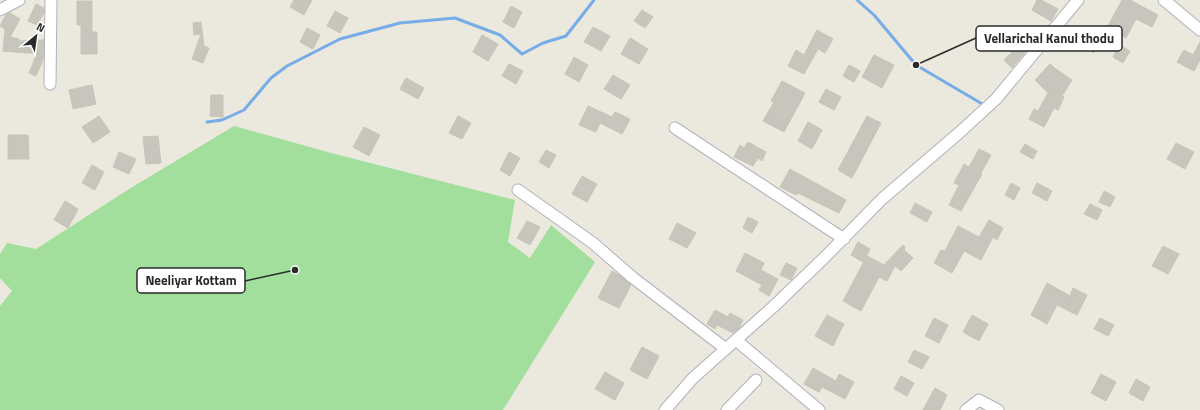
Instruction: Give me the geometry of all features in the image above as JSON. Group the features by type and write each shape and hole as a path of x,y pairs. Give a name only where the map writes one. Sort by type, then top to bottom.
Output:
{"street":[{"path":"0,10 19,0"},
{"path":"50,84 51,0"},
{"path":"665,410 693,378 773,307 844,239 882,199 996,99 1078,0"},
{"path":"1164,0 1200,30"},
{"path":"675,128 844,239"},
{"path":"518,190 592,243 632,277 726,349"},
{"path":"736,340 819,410"},
{"path":"727,410 756,380"},
{"path":"966,410 979,400 998,410"}],"green space":[{"path":"234,126 335,154 515,200 508,242 530,258 551,225 595,262 503,410 0,410 0,306 12,291 0,278 0,254 7,243 36,249 129,189"}],"building":[{"path":"294,0 312,0 304,15 290,7"},
{"path":"1037,0 1041,0 1058,9 1051,21 1032,10"},
{"path":"1122,0 1130,0 1158,15 1152,27 1136,19 1126,38 1107,28"},
{"path":"77,1 92,1 92,32 97,32 97,54 81,54 81,25 77,25"},
{"path":"36,4 44,8 44,13 37,25 28,21"},
{"path":"511,6 522,12 514,28 503,22"},
{"path":"642,10 653,17 645,28 634,21"},
{"path":"335,11 348,18 340,33 327,26"},
{"path":"10,13 20,19 10,37 19,39 19,41 44,39 43,60 36,76 29,73 37,53 3,51 5,29 0,26 6,15"},
{"path":"201,22 204,46 209,48 203,63 192,59 201,34 194,35 193,23"},
{"path":"593,27 610,36 601,51 584,42"},
{"path":"307,28 320,35 313,49 300,42"},
{"path":"817,30 833,39 825,53 818,49 804,74 788,66 796,50 804,55"},
{"path":"1089,32 1102,39 1094,53 1081,46"},
{"path":"482,35 498,44 488,61 473,52"},
{"path":"630,38 648,49 639,64 621,54"},
{"path":"1200,42 1200,60 1194,71 1177,62 1184,50 1193,55"},
{"path":"1021,43 1027,50 1012,68 1004,60"},
{"path":"1119,45 1130,51 1123,63 1113,57"},
{"path":"874,55 894,65 882,88 862,77"},
{"path":"574,57 588,65 579,82 565,74"},
{"path":"509,64 523,71 516,84 502,76"},
{"path":"1050,64 1072,80 1062,96 1064,97 1058,110 1054,108 1044,127 1029,119 1034,109 1038,111 1048,93 1035,80"},
{"path":"849,65 860,71 854,82 843,76"},
{"path":"613,75 630,85 621,99 604,89"},
{"path":"406,78 424,88 418,99 400,89"},
{"path":"782,81 805,93 784,132 763,121 774,102 771,101"},
{"path":"92,85 96,104 73,109 69,90"},
{"path":"826,89 841,97 834,110 819,102"},
{"path":"211,95 223,95 223,117 210,116"},
{"path":"588,106 612,117 615,112 630,119 622,134 600,123 596,132 579,125"},
{"path":"99,116 110,132 93,143 82,127"},
{"path":"458,116 471,123 462,139 449,133"},
{"path":"867,116 881,123 852,178 838,170"},
{"path":"808,122 822,130 812,149 798,141"},
{"path":"364,127 380,135 369,156 353,147"},
{"path":"8,135 28,135 29,159 8,159"},
{"path":"158,136 161,163 146,164 143,137"},
{"path":"748,142 766,152 762,161 758,158 753,166 734,157 740,145 744,148"},
{"path":"1176,143 1194,152 1185,169 1167,159"},
{"path":"1025,144 1037,151 1033,159 1020,152"},
{"path":"979,149 991,155 961,211 949,205 959,185 954,183 964,164 969,167"},
{"path":"546,150 556,155 549,168 539,162"},
{"path":"119,152 136,159 129,174 113,167"},
{"path":"509,152 520,158 510,176 500,170"},
{"path":"92,165 104,172 95,190 82,183"},
{"path":"790,169 846,200 839,213 798,193 796,195 780,187"},
{"path":"582,176 597,184 587,202 572,194"},
{"path":"1011,183 1020,188 1014,200 1005,195"},
{"path":"1037,183 1052,191 1047,201 1032,193"},
{"path":"1104,191 1115,197 1110,207 1099,202"},
{"path":"65,201 78,209 68,228 54,220"},
{"path":"915,203 932,212 927,222 910,213"},
{"path":"1090,204 1102,210 1097,220 1084,214"},
{"path":"748,217 758,222 752,233 743,228"},
{"path":"989,220 1003,228 997,240 993,237 981,260 964,251 952,273 934,263 941,250 945,251 958,226 979,237"},
{"path":"527,221 540,227 530,245 517,238"},
{"path":"677,223 696,233 687,248 669,239"},
{"path":"858,242 870,249 863,262 851,255"},
{"path":"903,245 905,247 904,250 913,258 901,271 895,266 887,281 879,277 861,311 843,301 867,256 884,265"},
{"path":"1163,246 1179,254 1168,274 1152,266"},
{"path":"745,253 764,263 761,270 778,279 769,296 759,290 762,285 736,271"},
{"path":"786,263 797,268 791,280 780,275"},
{"path":"612,271 631,285 619,308 598,298"},
{"path":"1047,283 1070,296 1073,288 1087,295 1077,315 1057,305 1047,324 1031,315"},
{"path":"715,310 728,317 730,313 743,320 739,328 733,333 717,325 715,329 707,324"},
{"path":"827,315 844,324 833,346 815,336"},
{"path":"972,315 988,324 979,341 963,332"},
{"path":"934,318 948,325 939,343 925,336"},
{"path":"1100,318 1114,325 1108,336 1094,329"},
{"path":"642,347 659,356 647,379 630,370"},
{"path":"914,350 929,357 922,369 908,362"},
{"path":"813,368 836,381 839,374 854,382 845,399 822,387 819,392 804,384"},
{"path":"605,372 624,383 615,400 595,389"},
{"path":"1101,374 1116,382 1106,401 1091,393"},
{"path":"901,376 914,383 907,396 894,389"},
{"path":"1136,379 1150,387 1143,401 1129,393"},
{"path":"935,388 947,395 940,410 923,410"}],"waterway":[{"path":"207,122 222,120 244,110 271,78 287,66 340,39 400,23 455,18 500,35 522,54 543,43 566,36 594,0"},
{"path":"857,0 874,15 916,65 984,105"}],"place":[{"name":"Vellarichal Kanul thodu","path":"916,65"},
{"name":"Neeliyar Kottam","path":"295,270"}]}
